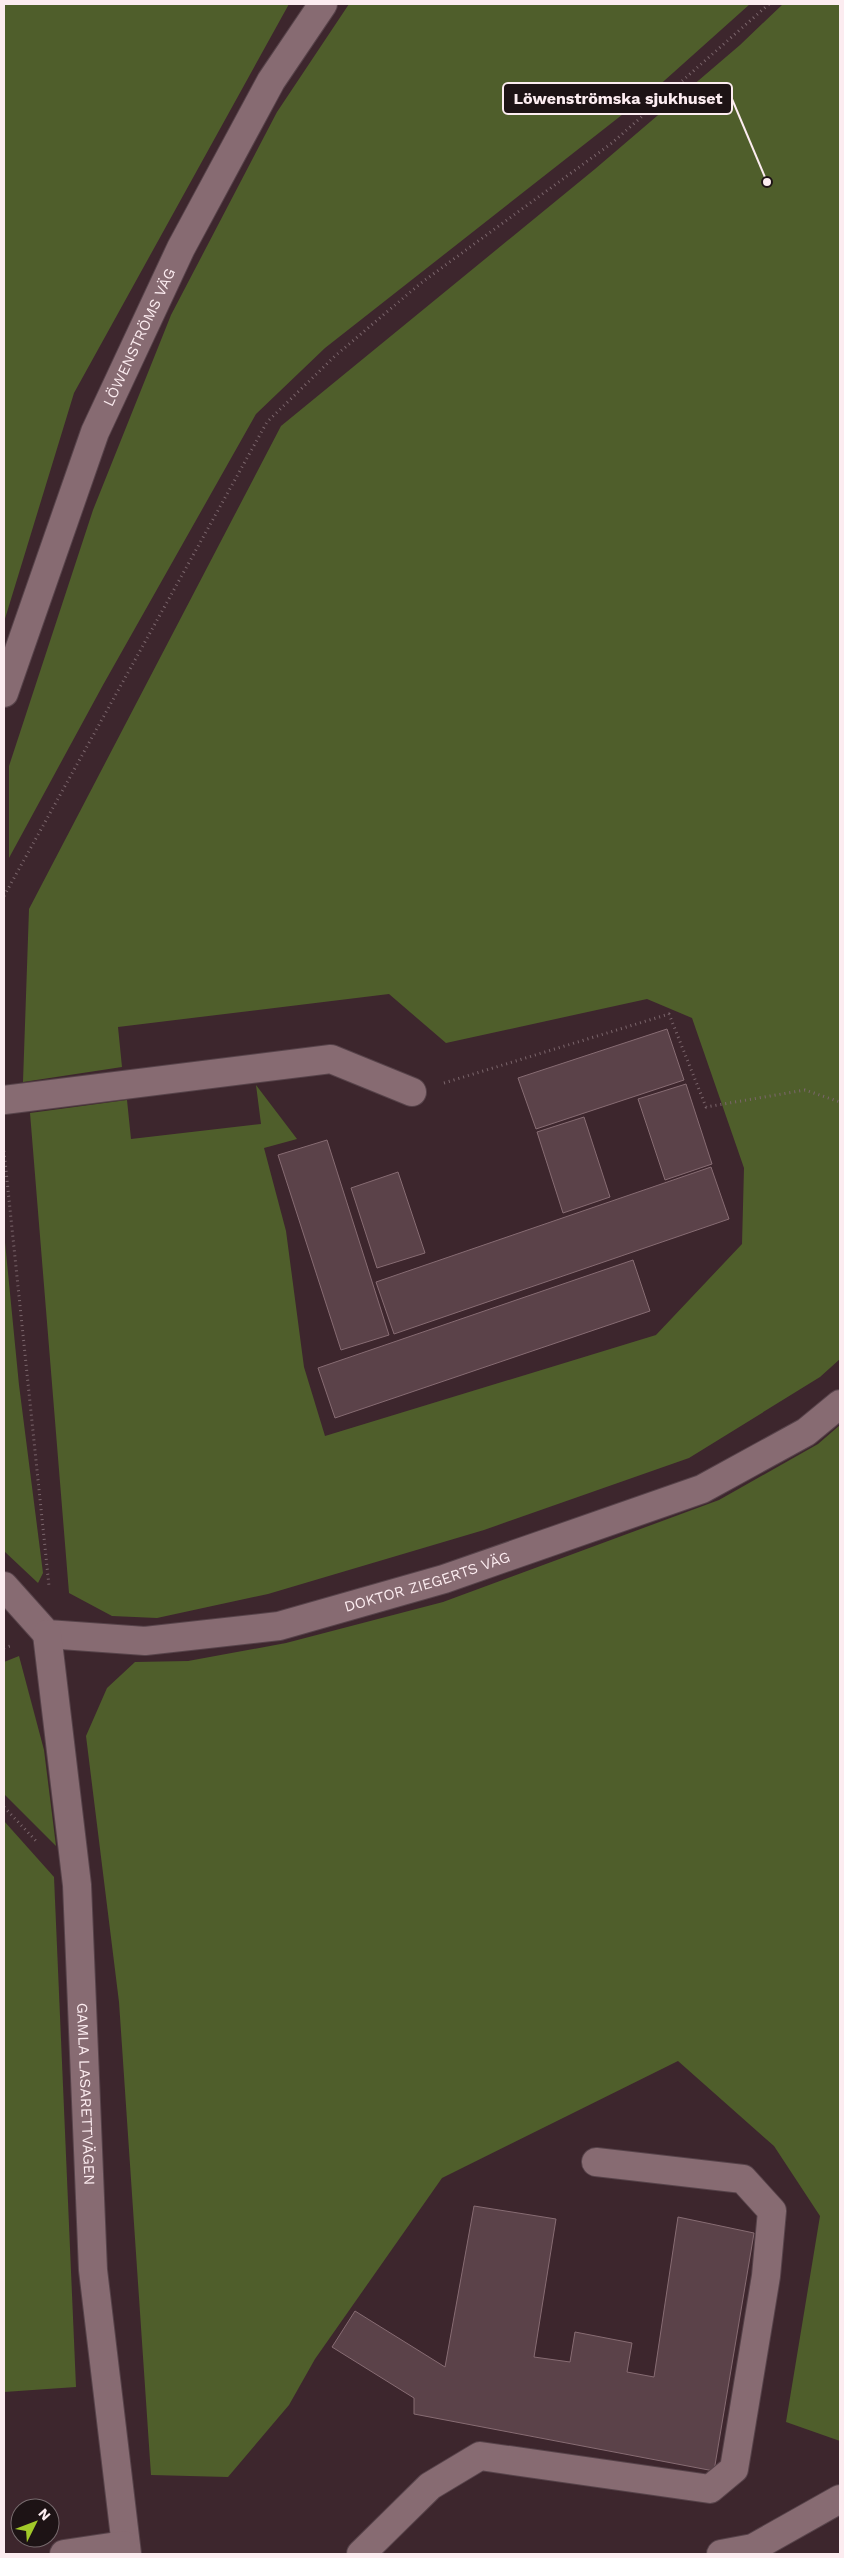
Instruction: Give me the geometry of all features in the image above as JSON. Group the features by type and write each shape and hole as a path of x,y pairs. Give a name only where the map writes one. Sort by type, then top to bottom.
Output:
{"street":[{"name":"LÖWENSTRÖMS VÄG","path":"4,693 95,432 190,230 271,81 323,4"},
{"path":"4,1100 331,1059 412,1092"},
{"name":"DOKTOR ZIEGERTS VÄG","path":"46,1634 145,1641 288,1624 444,1578 702,1489 806,1432 840,1404"},
{"path":"4,1586 46,1634"},
{"name":"GAMLA LASARETTVÄGEN","path":"46,1634 77,1885 93,2270 126,2550"},
{"path":"361,2554 430,2486 480,2456 710,2489 734,2469 766,2276 772,2211 743,2179 596,2162"},
{"path":"721,2554 753,2548 840,2499"},
{"path":"64,2554 126,2550"}],"path":[{"path":"4,896 267,422 335,356 421,283 612,143 769,4"},
{"path":"412,1092 669,1014 706,1107 805,1090 840,1102"},
{"path":"4,1151 50,1604 46,1634"}],"green space":[{"path":"4,4 289,4 74,393 4,622"},
{"path":"349,4 750,4 655,89 325,348 256,414 103,685 9,858 9,766 93,510 171,315 277,112"},
{"path":"783,4 840,4 840,1359 820,1377 689,1458 484,1530 268,1594 157,1618 112,1616 69,1593 30,1113 127,1100 131,1139 261,1124 256,1085 297,1139 264,1148 286,1231 304,1367 325,1436 656,1335 742,1244 744,1168 692,1018 647,999 446,1043 389,994 118,1027 122,1067 23,1082 29,909 281,426 595,169 740,45"},
{"path":"4,1232 19,1385 43,1573 38,1583 4,1551"},
{"path":"840,1425 840,2441 786,2422 820,2216 774,2146 678,2061 442,2178 315,2359 289,2405 228,2477 151,2475 119,2002 86,1736 107,1688 135,1662 188,1661 286,1643 443,1602 719,1500 818,1444"},
{"path":"19,1656 44,1750 56,1846 4,1794 4,1662"},
{"path":"4,1821 54,1877 76,2387 4,2392"}],"building":[{"path":"667,1029 684,1080 536,1129 518,1078"},
{"path":"686,1084 712,1164 665,1180 638,1099"},
{"path":"584,1117 610,1197 563,1213 537,1132"},
{"path":"327,1140 389,1335 341,1350 278,1155"},
{"path":"711,1167 729,1219 394,1334 376,1282"},
{"path":"398,1172 425,1253 377,1268 351,1188"},
{"path":"633,1260 650,1311 335,1418 318,1368"},
{"path":"474,2206 556,2219 534,2357 570,2362 575,2332 632,2343 627,2372 654,2377 678,2217 754,2233 714,2471 414,2414 414,2398 332,2347 355,2311 445,2367"}],"place":[{"name":"Löwenströmska sjukhuset","path":"767,182"}]}
